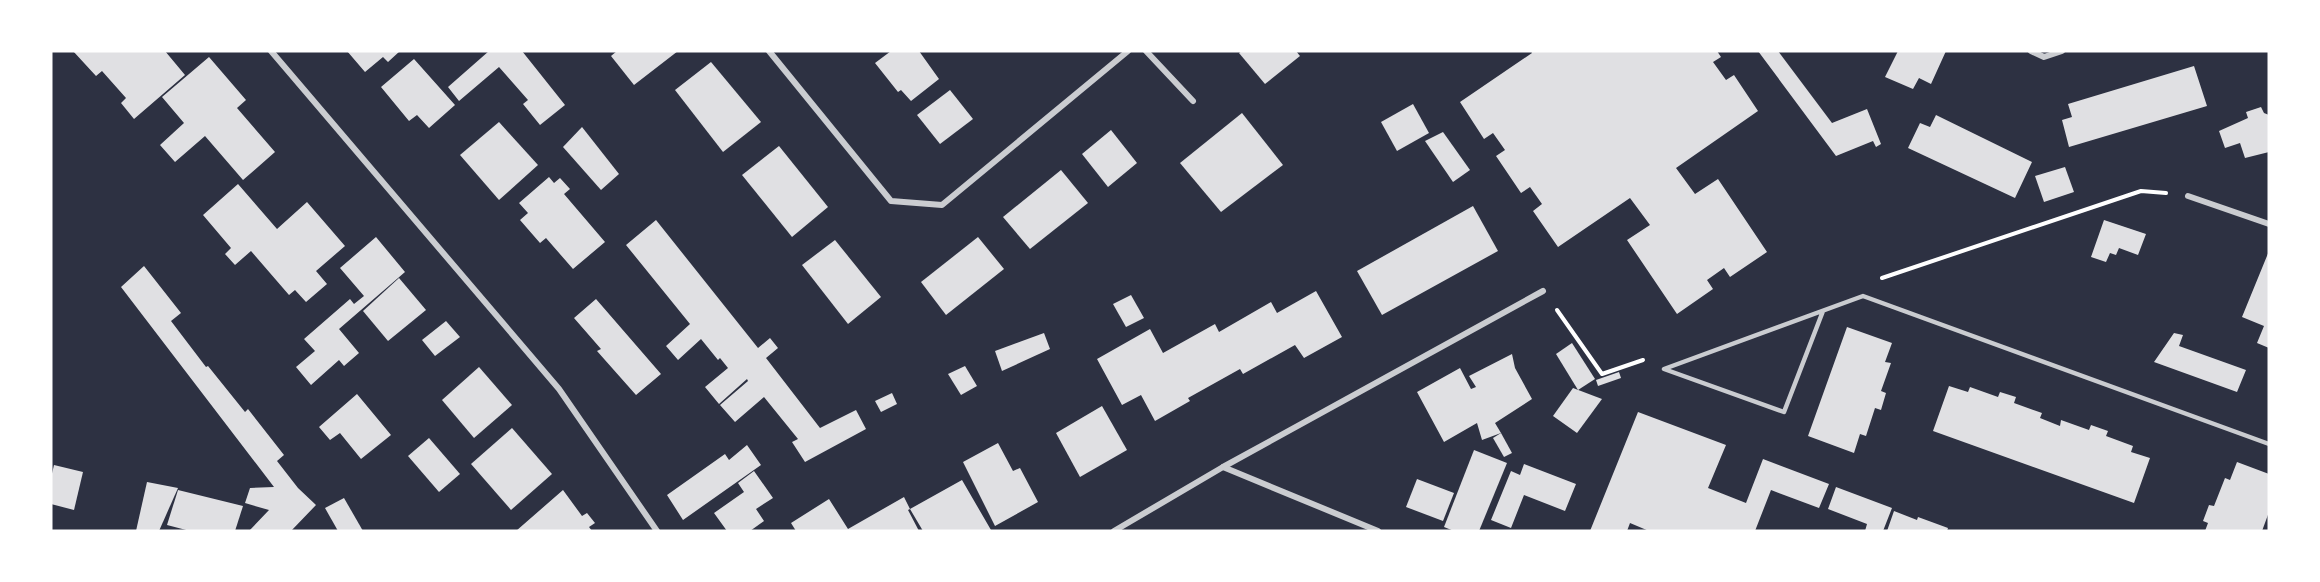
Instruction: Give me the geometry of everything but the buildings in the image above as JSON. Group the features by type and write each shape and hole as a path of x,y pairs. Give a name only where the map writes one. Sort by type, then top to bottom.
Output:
{"street":[{"path":"271,51 559,389 657,531"},
{"path":"769,51 891,201 942,205 1128,51"},
{"path":"1146,51 1193,101"},
{"path":"2031,51 2044,57 2062,51"},
{"path":"2188,196 2269,224"},
{"path":"1114,531 1223,467 1543,291"},
{"path":"1223,467 1378,531"}],"lane":[{"path":"1822,311 1784,412 1664,369 1749,338 1822,311 1863,296 2269,444"}]}
